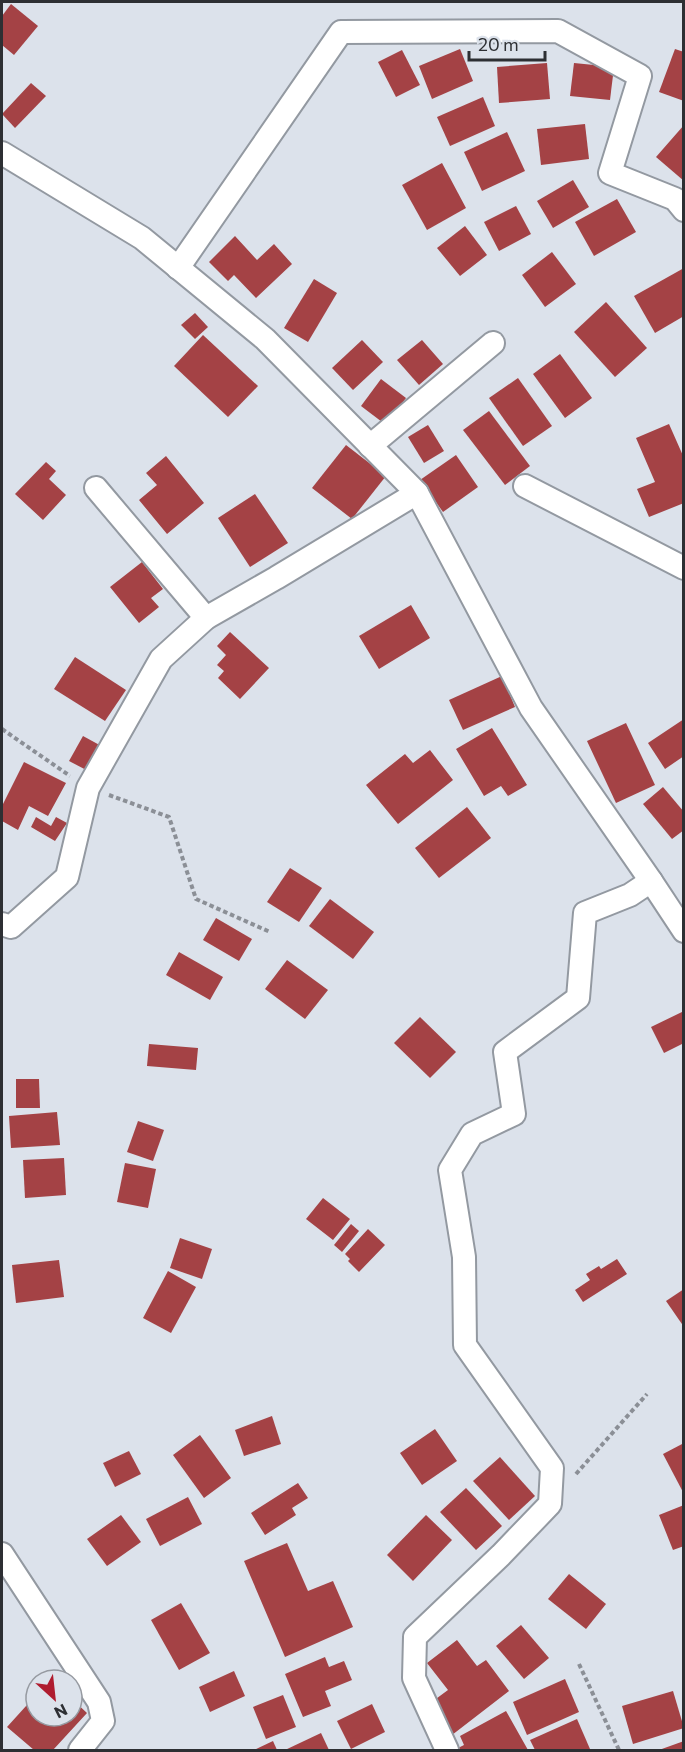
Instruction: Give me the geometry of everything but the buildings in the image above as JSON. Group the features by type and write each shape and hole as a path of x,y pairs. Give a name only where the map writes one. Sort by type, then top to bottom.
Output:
{"street":[{"path":"178,268 341,32 558,31 640,76 610,173 675,199 684,210"},
{"path":"2,153 142,238 265,339 417,493 531,708 684,931"},
{"path":"370,446 493,343"},
{"path":"525,486 684,568"},
{"path":"96,488 206,618"},
{"path":"2,924 11,927 67,877 88,788 160,660 206,618 417,493"},
{"path":"447,1750 414,1678 415,1637 501,1555 550,1504 552,1468 465,1345 464,1257 450,1170 472,1134 514,1114 505,1052 578,998 585,913 630,895 651,881"},
{"path":"2,1554 99,1702 103,1721 80,1750"}],"path":[{"path":"2,729 88,788 169,817 196,899 270,932"},
{"path":"550,1504 647,1394"},
{"path":"579,1664 619,1750"}]}
